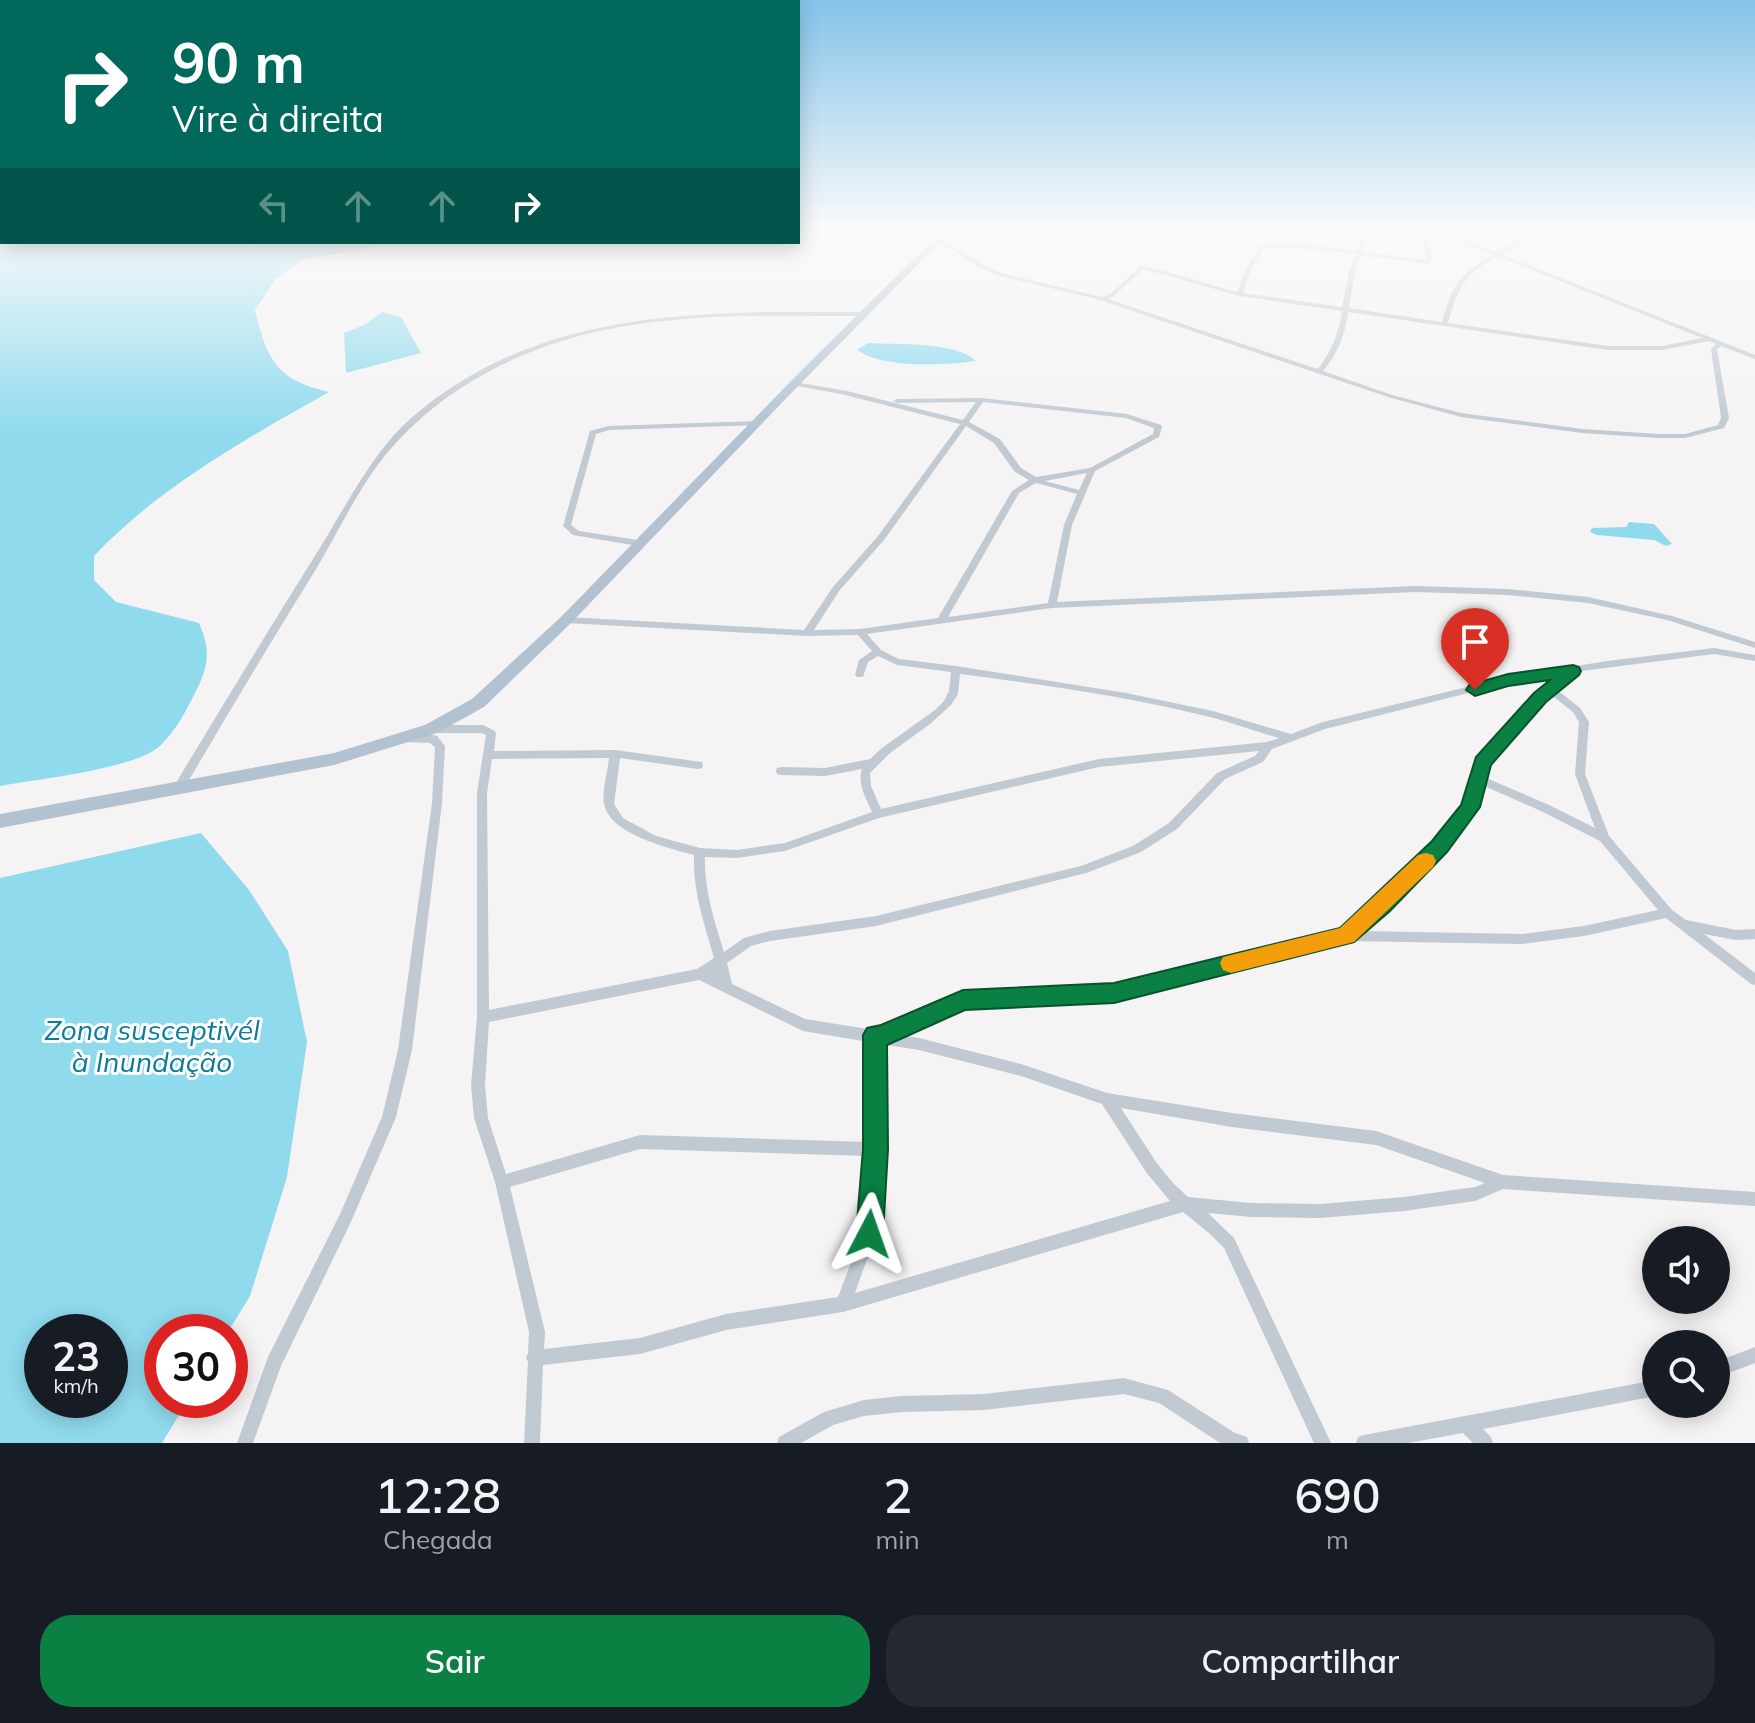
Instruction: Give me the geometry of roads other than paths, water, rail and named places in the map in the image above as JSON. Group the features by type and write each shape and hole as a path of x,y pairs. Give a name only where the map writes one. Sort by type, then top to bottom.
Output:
{"main road":[{"path":"0,821 334,759 431,729 478,703 566,620 880,298"}],"street":[{"path":"1268,298 1608,348 1662,348 1709,339"},
{"path":"1320,371 1339,346 1348,298"},
{"path":"1445,322 1452,298"},
{"path":"1609,298 1755,357"},
{"path":"1102,299 1390,396 1461,415 1582,431 1685,436 1721,426 1725,418 1714,349 1721,343"},
{"path":"178,789 372,467 422,413 458,385 540,348 597,329 701,314 865,314"},
{"path":"794,384 897,401 981,400 1127,416 1158,427 1156,435 1092,470 1035,480 1016,491 940,622"},
{"path":"841,392 966,423 991,437 1009,461 1035,480 1081,493"},
{"path":"807,633 836,589 881,538 981,400"},
{"path":"897,401 914,409"},
{"path":"638,543 576,533 567,526 593,433 608,428 757,423"},
{"path":"1052,605 1068,525 1092,470"},
{"path":"566,620 807,633 860,632 1052,605 1415,589 1508,592 1588,600 1669,618 1750,644 1755,658"},
{"path":"860,632 878,652 897,662 1096,690 1206,712 1256,731 1291,737"},
{"path":"860,675 864,660 878,652"},
{"path":"615,754 610,790 611,812 619,821 653,839 700,852 759,853 878,814 1116,760 1268,746 1392,707 1508,680 1705,652 1731,652 1755,658"},
{"path":"878,814 866,786 865,772 897,739 943,711 953,696 956,669"},
{"path":"1346,936 1440,847 1471,807 1482,762 1550,689 1573,671"},
{"path":"1550,689 1577,710 1584,722 1580,774 1604,838 1668,913 1755,980"},
{"path":"431,729 488,730 491,734 480,826 483,1017 478,1085 481,1118 502,1182 537,1332 532,1443"},
{"path":"245,1443 274,1363 345,1219 389,1117 405,1050 437,803 440,746 438,741 428,738 402,739"},
{"path":"483,1017 700,974 721,957 748,942 770,936 876,921 1082,870 1137,849 1173,826 1221,776 1259,759 1268,746"},
{"path":"489,755 615,754 698,765"},
{"path":"781,771 825,772 871,763"},
{"path":"1478,779 1604,838"},
{"path":"700,852 700,901 721,957 726,985"},
{"path":"878,1036 963,1000 1114,993 1346,936 1523,939 1584,931 1668,913"},
{"path":"1683,925 1736,935 1755,934"},
{"path":"700,974 803,1025 878,1036 1021,1070 1107,1099 1232,1120 1376,1138 1503,1182 1755,1199"},
{"path":"843,1304 869,1234 878,1036"},
{"path":"1107,1099 1146,1162 1184,1204 1216,1227 1229,1243 1323,1443"},
{"path":"502,1182 640,1142 875,1149"},
{"path":"534,1358 640,1346 726,1322 843,1304 1184,1204 1251,1210 1320,1211 1475,1194 1503,1182"},
{"path":"1730,1365 1755,1355"},
{"path":"785,1443 830,1418 864,1408 984,1402 1124,1386 1162,1396 1232,1441 1241,1443"},
{"path":"1364,1443 1642,1391"},
{"path":"1465,1423 1485,1443"}],"water":[{"path":"0,298 263,298 255,310 265,343 277,366 297,381 329,392 205,465 147,508 94,556 94,580 116,602 199,623 207,658 192,700 171,733 149,753 109,767 0,786"},
{"path":"382,312 401,317 421,353 346,373 344,333 364,325"},
{"path":"868,343 940,347 976,361 899,363 857,350"},
{"path":"1629,522 1654,524 1672,544 1666,546 1654,540 1590,532 1592,528 1626,527"},
{"name":"Zona susceptivél à Inundação","path":"201,833 249,890 288,951 307,1042 287,1177 250,1296 239,1314 144,1314 144,1418 177,1418 162,1443 0,1443 0,878"}]}
